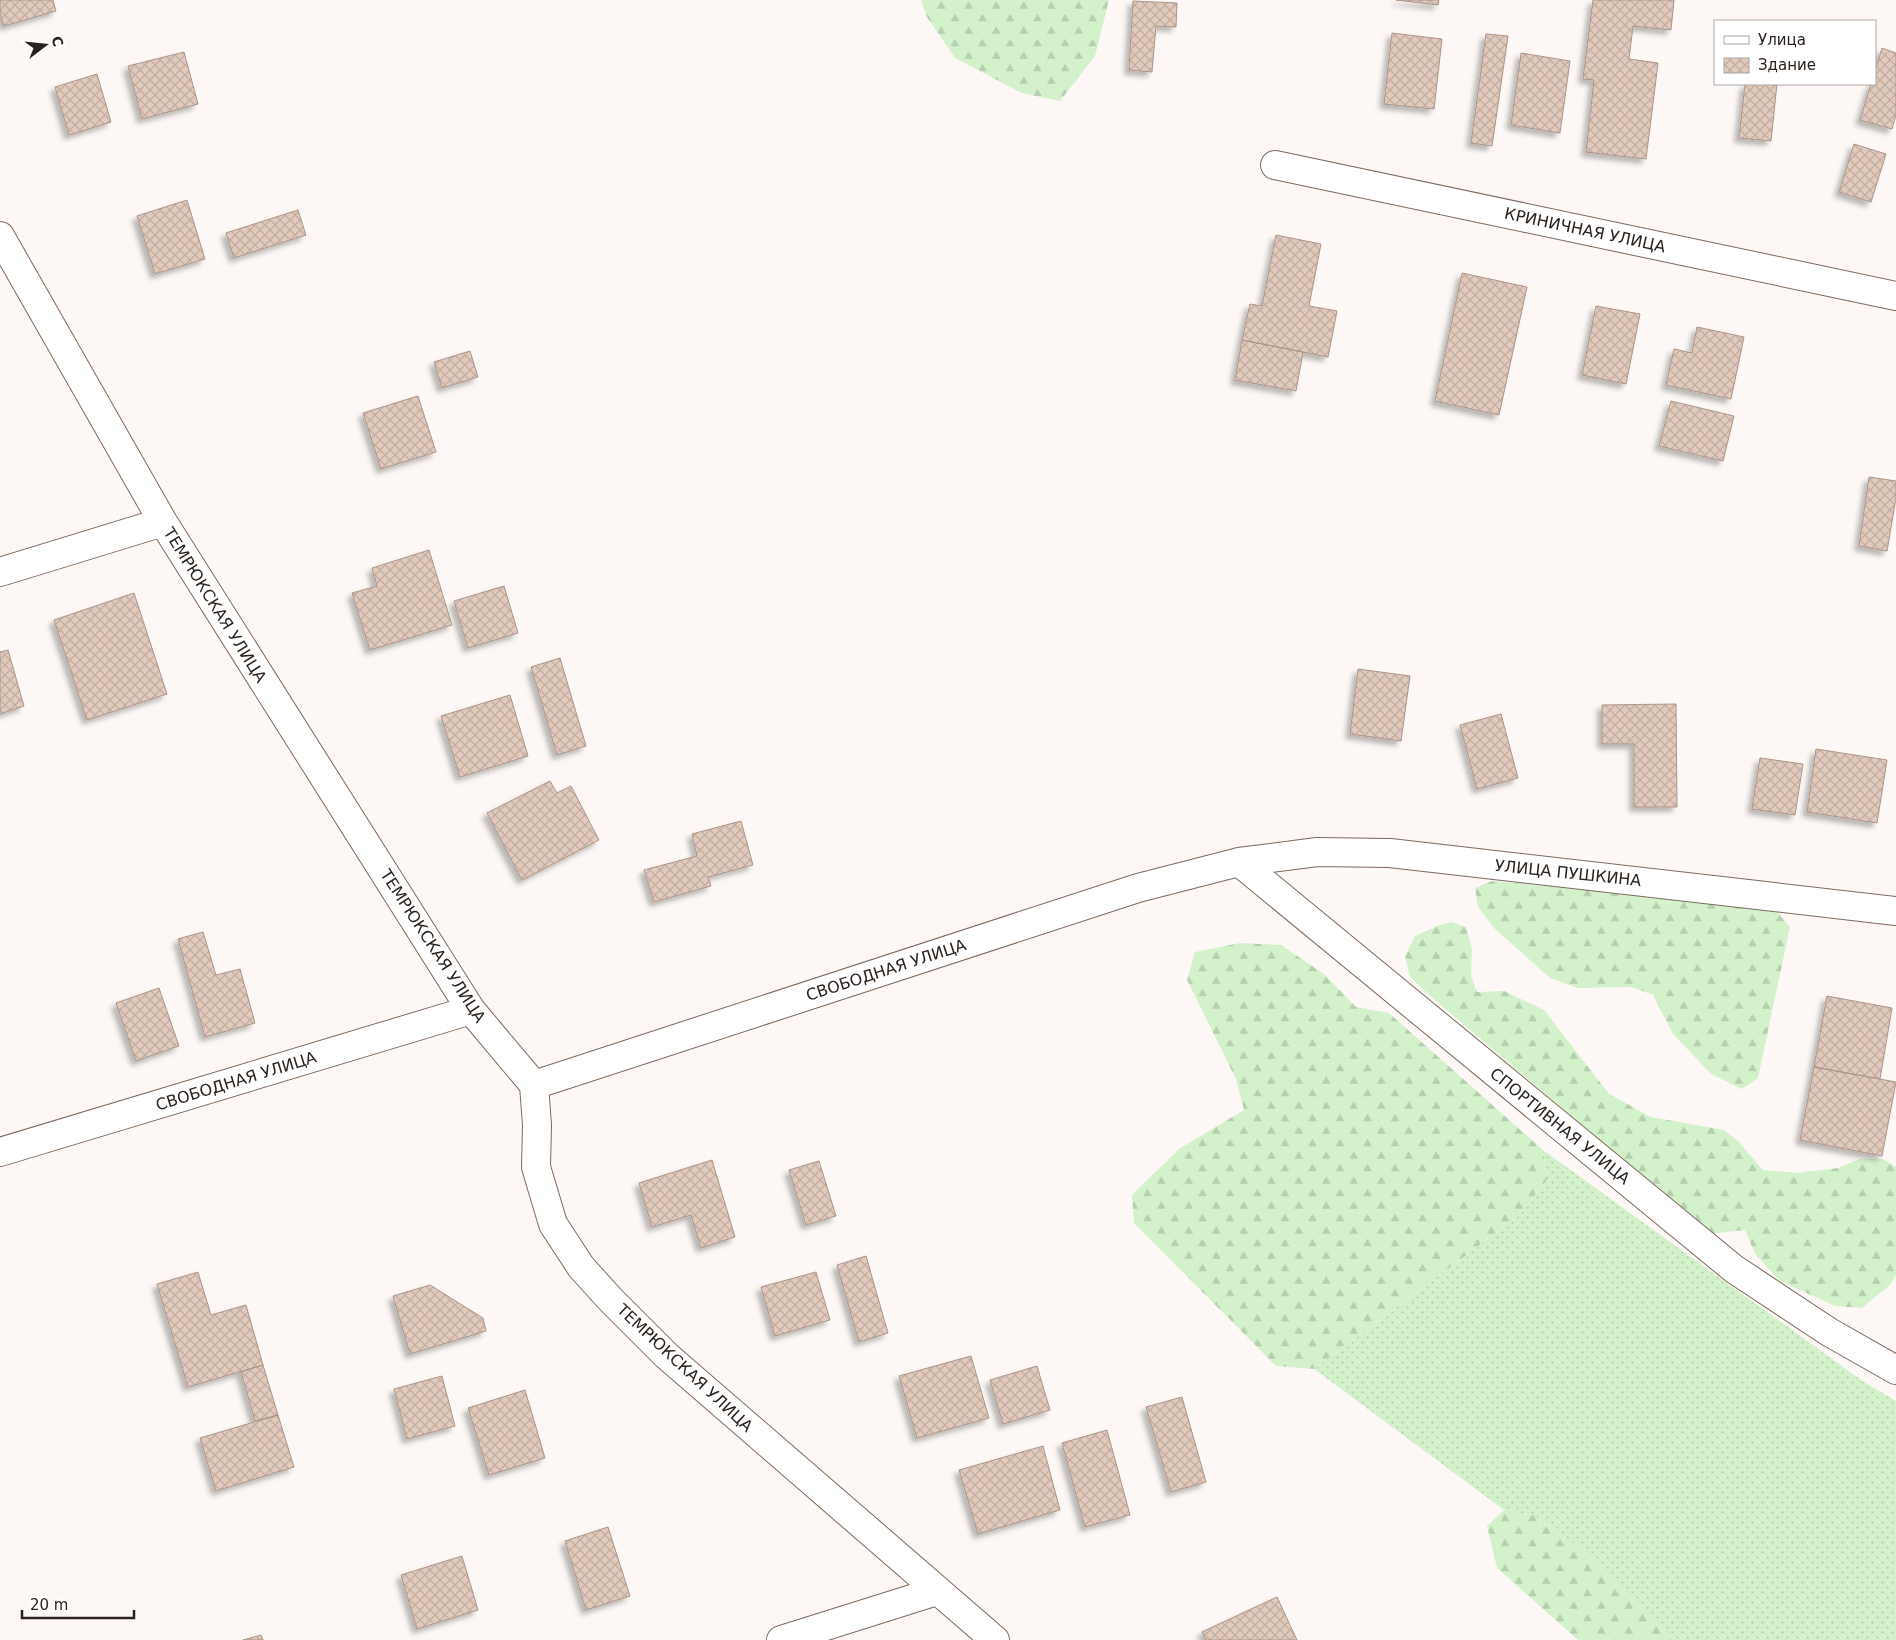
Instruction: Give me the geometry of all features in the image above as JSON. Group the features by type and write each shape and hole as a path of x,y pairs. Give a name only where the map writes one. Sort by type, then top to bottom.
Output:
{"street":[{"name":"КРИНИЧНАЯ УЛИЦА","path":"1275,165 1896,296"},
{"name":"ТЕМРЮКСКАЯ УЛИЦА","path":"0,236 163,522 471,1010 534,1085 537,1125 536,1167 553,1224 581,1267 667,1356 995,1640"},
{"path":"0,572 163,522"},
{"name":"УЛИЦА ПУШКИНА","path":"1239,862 1318,852 1390,853 1896,911"},
{"name":"СВОБОДНАЯ УЛИЦА","path":"534,1085 1138,888 1239,862"},
{"name":"СПОРТИВНАЯ УЛИЦА","path":"1239,862 1734,1269 1829,1332 1896,1370"},
{"name":"СВОБОДНАЯ УЛИЦА","path":"0,1152 471,1010"},
{"path":"781,1640 937,1591"}],"green space":[{"path":"921,0 1109,0 1095,56 1060,101 1022,93 955,58 927,17"},
{"path":"1492,881 1772,906 1790,927 1758,1078 1742,1089 1711,1074 1673,1034 1653,995 1632,987 1578,988 1550,978 1494,928 1478,907 1475,888"},
{"path":"1451,922 1466,927 1472,949 1471,976 1477,992 1504,991 1544,1010 1609,1094 1651,1117 1724,1130 1738,1141 1763,1170 1798,1173 1838,1168 1859,1159 1883,1159 1896,1167 1896,1275 1890,1285 1862,1308 1835,1306 1780,1281 1755,1254 1745,1230 1710,1234 1410,977 1405,956 1415,936"},
{"path":"1240,943 1281,945 1324,974 1356,1007 1389,1013 1543,1150 1547,1180 1516,1218 1314,1369 1276,1366 1134,1223 1132,1195 1179,1149 1244,1110 1236,1079 1187,980 1195,952"},
{"path":"1543,1150 1864,1382 1896,1401 1896,1640 1672,1640 1581,1549 1533,1515 1504,1510 1314,1369 1516,1218 1547,1180"},
{"path":"1504,1510 1533,1515 1581,1549 1672,1640 1578,1640 1497,1568 1487,1526"}],"building":[{"path":"0,0 53,0 56,11 4,26 0,14"},
{"path":"1396,0 1439,0 1438,5"},
{"path":"1593,0 1674,0 1671,30 1633,26 1629,59 1658,63 1646,159 1586,152 1594,80 1583,79"},
{"path":"1133,1 1177,3 1176,27 1156,26 1152,72 1129,70"},
{"path":"1392,33 1442,39 1434,109 1384,104"},
{"path":"1486,34 1508,36 1492,146 1471,143"},
{"path":"1882,48 1896,53 1896,115 1892,129 1860,120 1871,85 1876,85 1876,68"},
{"path":"184,52 198,104 142,119 128,66"},
{"path":"1521,53 1570,61 1560,133 1511,125"},
{"path":"97,74 111,122 69,135 55,87"},
{"path":"1745,85 1777,85 1771,141 1739,138"},
{"path":"1854,144 1886,154 1871,202 1839,192"},
{"path":"187,200 205,259 155,274 137,216"},
{"path":"298,210 306,235 234,258 226,233"},
{"path":"1276,235 1321,244 1309,306 1337,311 1328,357 1242,340 1250,304 1262,306"},
{"path":"1462,273 1527,287 1499,415 1435,401"},
{"path":"1596,306 1640,314 1626,384 1582,375"},
{"path":"1697,327 1744,337 1731,399 1666,385 1674,349 1692,353"},
{"path":"1242,340 1303,352 1296,391 1235,380"},
{"path":"470,351 478,377 442,388 434,362"},
{"path":"418,396 436,452 381,469 363,413"},
{"path":"1671,401 1734,416 1723,461 1659,446"},
{"path":"1869,477 1896,481 1896,498 1887,551 1859,546"},
{"path":"429,550 452,625 370,650 352,593 377,586 372,568"},
{"path":"504,586 518,633 468,648 454,601"},
{"path":"134,593 167,694 87,720 54,620"},
{"path":"8,650 24,706 0,714 0,652"},
{"path":"560,658 586,746 557,755 531,667"},
{"path":"1358,669 1410,676 1401,741 1350,734"},
{"path":"510,695 528,756 460,777 441,716"},
{"path":"1676,704 1677,807 1634,807 1634,744 1602,744 1602,705"},
{"path":"1501,714 1518,778 1477,789 1460,725"},
{"path":"1816,749 1887,760 1877,823 1807,812"},
{"path":"1760,758 1803,764 1795,815 1752,809"},
{"path":"550,781 557,793 571,786 599,840 522,880 487,813"},
{"path":"741,821 753,865 708,877 711,886 654,902 644,870 697,856 692,834"},
{"path":"203,932 216,975 240,969 255,1023 205,1037 178,939"},
{"path":"159,988 179,1046 136,1061 116,1003"},
{"path":"1827,996 1892,1008 1880,1079 1814,1067"},
{"path":"1814,1067 1896,1082 1882,1156 1800,1140"},
{"path":"712,1160 735,1237 701,1248 691,1215 652,1227 639,1183"},
{"path":"819,1161 836,1216 806,1225 789,1170"},
{"path":"866,1256 888,1333 859,1342 837,1265"},
{"path":"198,1272 211,1315 246,1305 263,1365 188,1387 157,1284"},
{"path":"816,1272 830,1320 775,1336 761,1287"},
{"path":"430,1285 483,1318 486,1331 410,1354 393,1296"},
{"path":"971,1356 989,1418 917,1438 899,1376"},
{"path":"263,1365 278,1415 255,1421 241,1372"},
{"path":"1037,1366 1050,1410 1003,1424 990,1380"},
{"path":"442,1376 455,1426 407,1439 394,1389"},
{"path":"525,1390 545,1458 489,1475 468,1408"},
{"path":"1182,1397 1206,1482 1171,1492 1146,1407"},
{"path":"278,1415 294,1467 216,1491 200,1438"},
{"path":"1107,1430 1130,1515 1085,1527 1062,1443"},
{"path":"1043,1446 1060,1510 978,1534 959,1470"},
{"path":"608,1527 630,1596 586,1610 565,1541"},
{"path":"462,1556 478,1610 417,1629 401,1575"},
{"path":"1277,1597 1297,1640 1206,1640 1202,1632"},
{"path":"261,1635 263,1640 243,1640"}]}
